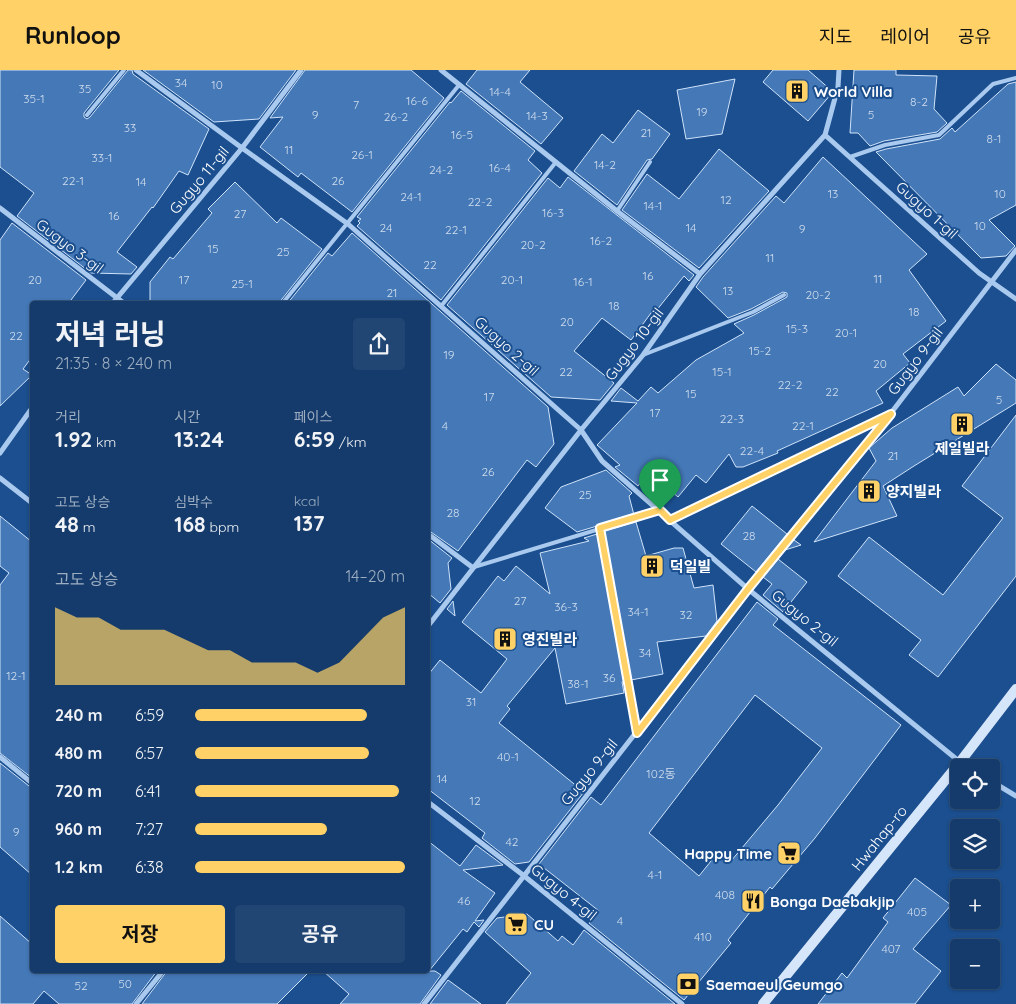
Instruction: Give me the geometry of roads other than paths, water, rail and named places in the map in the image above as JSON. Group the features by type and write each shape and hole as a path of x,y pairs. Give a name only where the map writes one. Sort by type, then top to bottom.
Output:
{"main road":[{"name":"Hwahap-ro","path":"962,759 1016,689"},
{"name":"Hwahap-ro","path":"763,1004 950,774"}],"street":[{"name":"Gugyo 2-gil","path":"136,70 348,224 442,305 581,430 602,461 748,589 956,759"},
{"name":"Gugyo 11-gil","path":"114,301 242,148 301,70"},
{"path":"441,70 700,274"},
{"name":"Gugyo 10-gil","path":"430,623 581,430 643,355 700,274 825,135 838,86 839,70"},
{"name":"Gugyo 1-gil","path":"825,135 979,273 1016,299"},
{"name":"Gugyo 3-gil","path":"0,208 121,301"},
{"name":"Gugyo 9-gil","path":"424,1004 748,589 891,414 1016,250"},
{"path":"0,453 30,411"},
{"path":"0,478 30,501"},
{"path":"430,536 472,568"},
{"path":"0,757 30,781"},
{"path":"1000,786 1016,796"},
{"name":"Gugyo 4-gil","path":"430,804 523,875 682,1004"},
{"path":"136,1004 161,973"}],"lane":[{"path":"87,115 124,70"},
{"path":"850,157 885,145 939,135 993,84 1016,78"},
{"path":"284,301 459,85"},
{"path":"442,305 556,162"},
{"path":"617,210 650,162"},
{"path":"643,355 753,312 784,295"},
{"path":"670,520 891,414"},
{"path":"472,568 660,510"},
{"path":"600,528 637,733"}],"place":[{"name":"World Villa","path":"797,91"},
{"name":"제일빌라","path":"962,424"},
{"name":"양지빌라","path":"869,491"},
{"name":"덕일빌","path":"652,566"},
{"name":"영진빌라","path":"505,639"},
{"name":"Happy Time","path":"789,853"},
{"name":"Bonga Daebakjip","path":"753,901"},
{"name":"CU","path":"516,924"},
{"name":"Saemaeul Geumgo","path":"688,984"}]}
